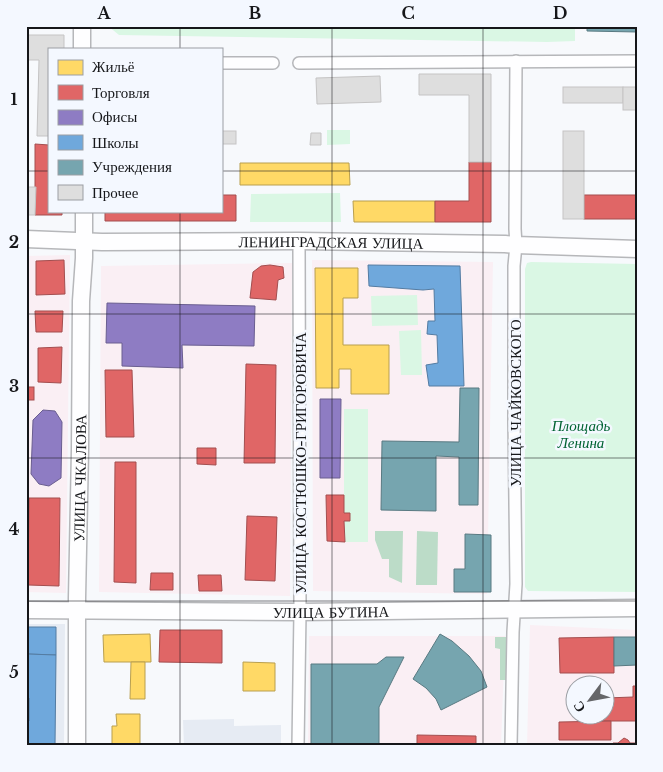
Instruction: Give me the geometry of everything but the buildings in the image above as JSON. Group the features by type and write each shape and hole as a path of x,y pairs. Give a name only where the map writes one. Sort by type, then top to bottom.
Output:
{"main road":[{"path":"82,26 82,48"},
{"name":"УЛИЦА ЧКАЛОВА","path":"77,746 81,301 84,212"},
{"name":"ЛЕНИНГРАДСКАЯ УЛИЦА","path":"26,239 102,242 299,241 505,244 637,249"},
{"name":"УЛИЦА БУТИНА","path":"26,610 300,612 637,608"}],"street":[{"name":"УЛИЦА ЧАЙКОВСКОГО","path":"511,746 516,584 514,266 516,245 516,61"},
{"path":"299,63 637,61"},
{"path":"222,63 273,63"},
{"name":"УЛИЦА КОСТЮШКО-ГРИГОРОВИЧА","path":"298,746 300,612 299,241"}],"shaded area":[{"path":"70,255 66,593 26,592 26,256"},
{"path":"312,260 493,262 487,594 313,591"},
{"path":"292,263 290,596 99,592 101,266"},
{"path":"26,624 65,624 64,746 26,746"},
{"path":"530,625 637,630 637,746 527,746"},
{"path":"309,636 505,636 501,746 308,746"},
{"path":"234,719 234,726 281,725 281,746 184,746 183,720"}],"green space":[{"path":"108,26 575,26 575,41 119,35"},
{"path":"327,130 350,130 350,144 327,145"},
{"path":"340,193 341,222 250,222 251,194"},
{"name":"Площадь Ленина","path":"527,263 637,264 637,592 528,591 525,587 525,269"},
{"path":"417,295 418,325 372,326 371,296"},
{"path":"421,330 422,375 401,375 399,331"},
{"path":"344,409 368,409 368,542 345,542 344,521 350,521 344,513"},
{"path":"375,531 403,531 402,583 389,577 389,559 382,559 375,540"},
{"path":"417,531 438,532 437,585 416,585"},
{"path":"495,637 506,637 506,680 500,680 500,649 495,648"}]}
